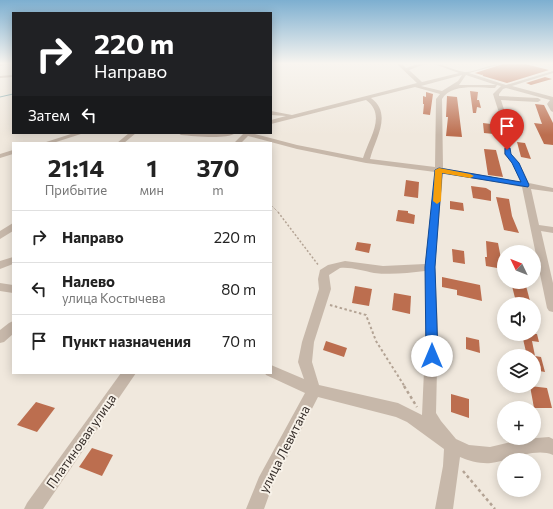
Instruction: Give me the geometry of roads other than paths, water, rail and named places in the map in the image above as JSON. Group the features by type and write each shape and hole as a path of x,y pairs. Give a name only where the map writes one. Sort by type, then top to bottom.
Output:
{"street":[{"path":"272,122 408,88"},
{"path":"444,509 447,484 452,464 451,445 431,422 429,413 432,333 430,267 439,170 438,99 451,88"},
{"path":"478,88 495,93 552,101"},
{"path":"492,88 510,138 507,150 508,154 516,163 526,185 553,308"},
{"path":"495,93 501,88"},
{"path":"510,88 552,101"},
{"path":"366,161 379,124 380,113 374,103 367,98"},
{"path":"552,101 553,110"},
{"path":"272,113 293,117"},
{"path":"50,142 78,134"},
{"path":"121,142 131,134"},
{"path":"196,134 222,134"},
{"path":"238,142 247,134 297,147 366,161 439,170 553,190"},
{"path":"0,156 12,152"},
{"path":"0,236 12,227"},
{"path":"535,227 553,230"},
{"path":"0,265 12,260"},
{"path":"314,390 305,362 308,342 325,289 323,279 324,273 330,267 338,264 352,264 383,270 430,267"},
{"path":"0,288 12,289"},
{"path":"0,338 12,327"},
{"path":"272,371 314,390 398,410 418,421 451,445 469,453 490,456 524,447 552,445"},
{"name":"Платиновая улица","path":"33,509 128,374"},
{"name":"улица Левитана","path":"255,509 265,484 314,390"}],"waterway":[{"path":"0,97 12,94"}]}
